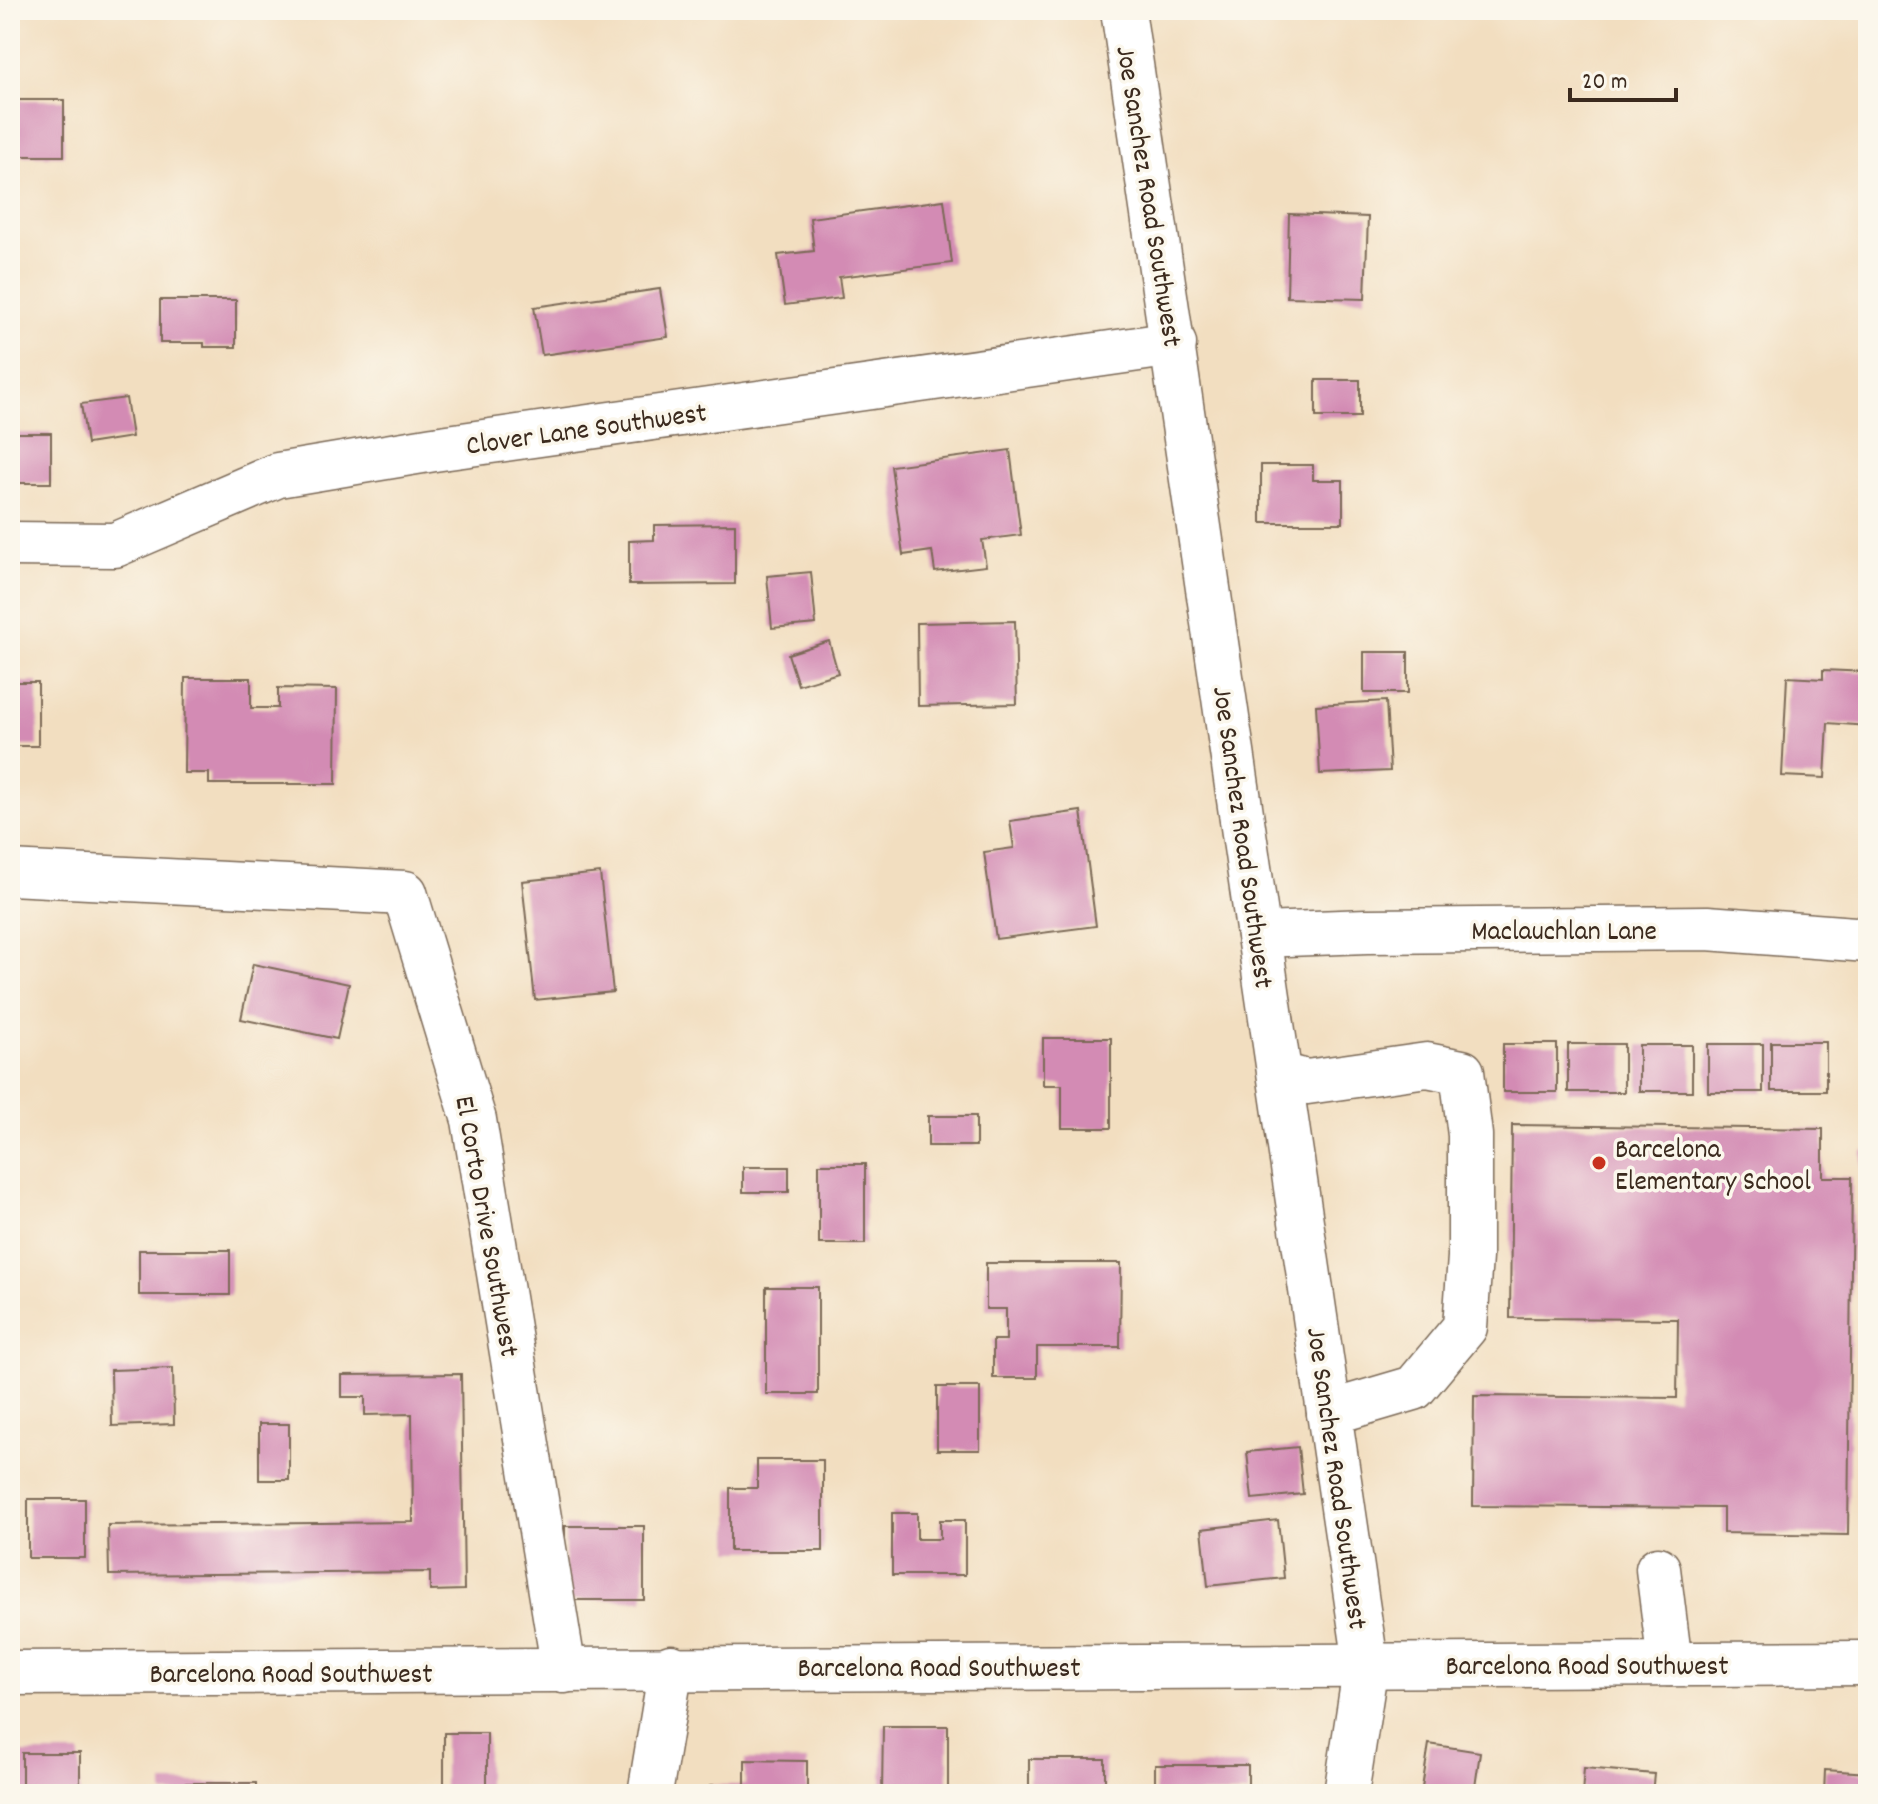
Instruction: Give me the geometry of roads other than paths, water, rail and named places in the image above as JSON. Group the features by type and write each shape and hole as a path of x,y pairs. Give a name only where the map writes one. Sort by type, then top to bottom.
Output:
{"street":[{"name":"Joe Sanchez Road Southwest","path":"1123,10 1366,1664 1346,1794"},
{"name":"Clover Lane Southwest","path":"10,544 115,545 278,475 434,449 1174,344"},
{"name":"El Corto Drive Southwest","path":"10,873 405,893 474,1120 564,1671"},
{"name":"Maclauchlan Lane","path":"1259,935 1707,928 1868,940"},
{"path":"1280,1075 1307,1082 1427,1065 1462,1072 1470,1135 1470,1257 1465,1327 1414,1388 1329,1413"},
{"path":"1658,1569 1670,1664"},
{"name":"Barcelona Road Southwest","path":"10,1673 564,1671 671,1667 1868,1663"},
{"path":"650,1794 671,1667"}],"place":[{"name":"Barcelona Elementary School","path":"1599,1163"}]}
